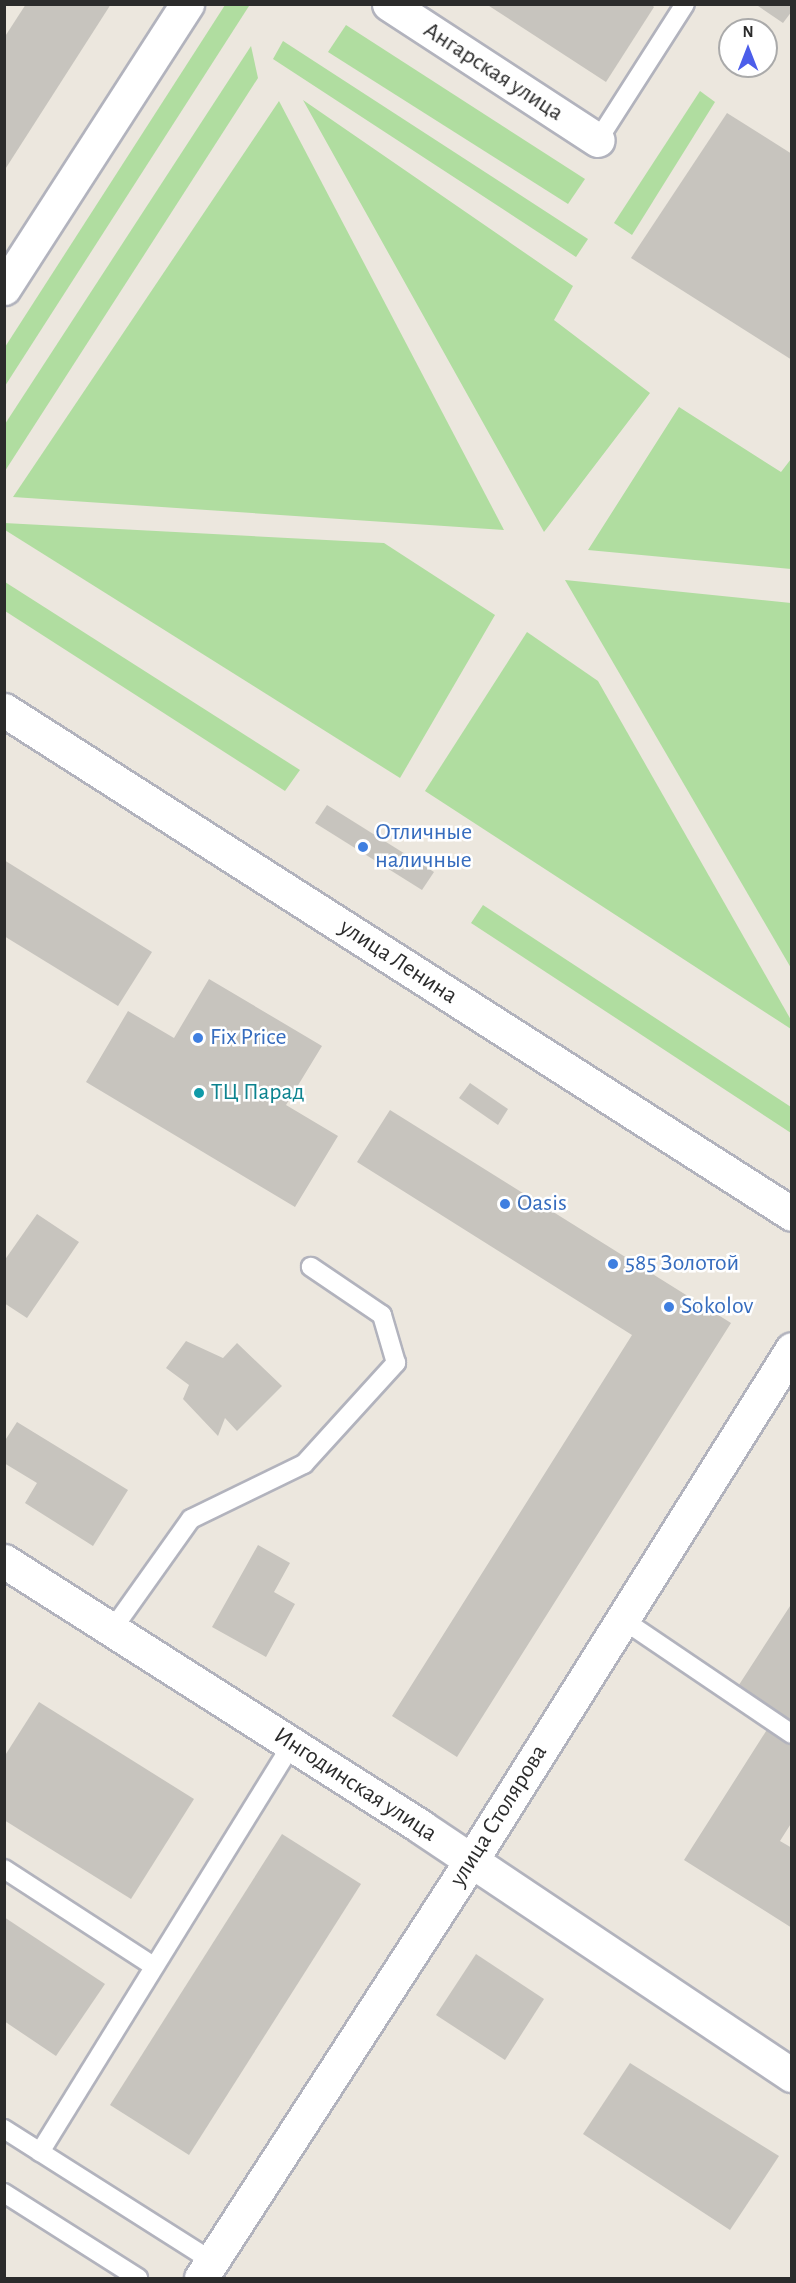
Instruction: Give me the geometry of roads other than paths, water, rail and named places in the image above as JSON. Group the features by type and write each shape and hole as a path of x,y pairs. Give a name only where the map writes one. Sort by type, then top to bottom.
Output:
{"street":[{"path":"4,288 187,4"},
{"name":"Ангарская улица","path":"389,4 598,140"},
{"name":"улица Ленина","path":"4,710 792,1214"},
{"name":"улица Столярова","path":"206,2270 471,1861 792,1349"},
{"name":"Ингодинская улица","path":"4,1561 471,1861 792,2075"}],"lane":[{"path":"598,140 685,4"},
{"path":"112,1630 191,1519 304,1464 396,1363 382,1315 311,1267"},
{"path":"622,1619 792,1734"},
{"path":"40,2152 152,1965 291,1744"},
{"path":"4,1869 152,1965"},
{"path":"4,2129 206,2270"},
{"path":"4,2193 138,2278"}],"place":[{"name":"Отличные наличные","path":"363,847"},
{"name":"Fix Price","path":"198,1038"},
{"name":"ТЦ Парад","path":"199,1093"},
{"name":"Oasis","path":"505,1204"},
{"name":"585 Золотой","path":"613,1264"},
{"name":"Sokolov","path":"669,1307"}]}
